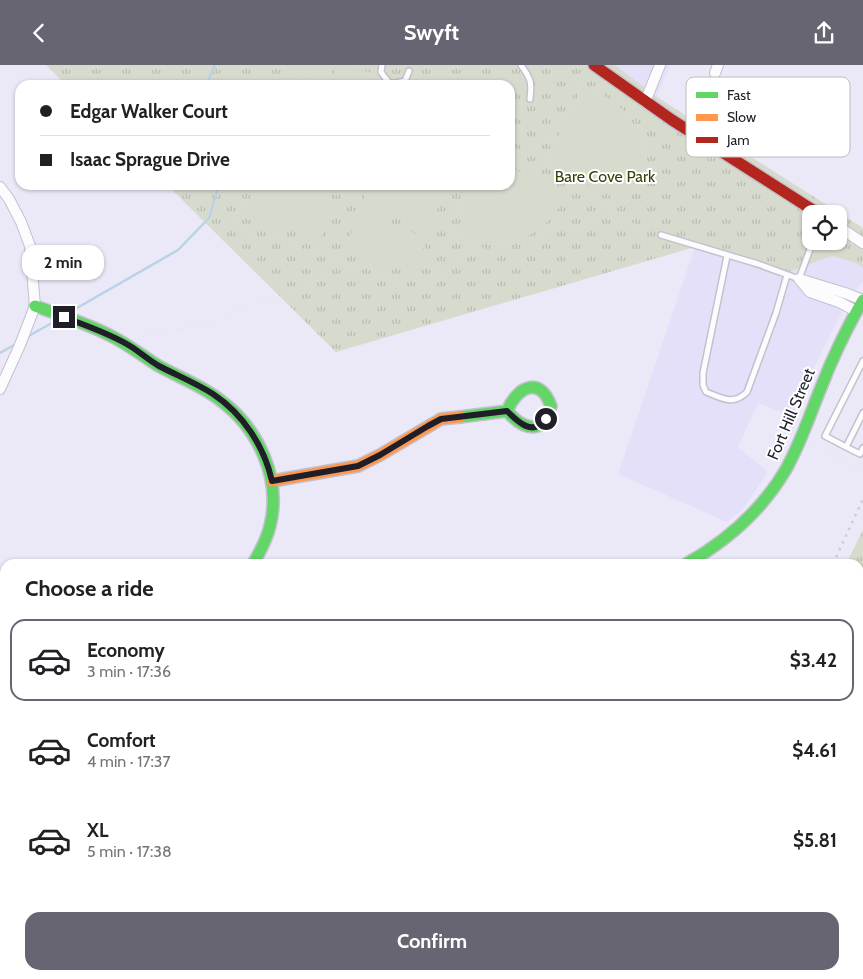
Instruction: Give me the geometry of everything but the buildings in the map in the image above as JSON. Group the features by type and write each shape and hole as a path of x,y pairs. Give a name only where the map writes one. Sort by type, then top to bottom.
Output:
{"street":[{"path":"594,65 645,102 686,128"},
{"path":"645,102 660,65"},
{"path":"730,157 805,205"},
{"path":"0,187 9,199 21,222 30,246 35,306 0,389"},
{"path":"847,232 863,243"},
{"path":"799,279 863,300"},
{"path":"799,279 810,292 839,302 856,311"},
{"name":"Fort Hill Street","path":"697,559 705,555 742,526 768,496 785,471 801,440 823,380 863,300"},
{"path":"35,306 97,329 133,348 159,366 214,395 238,415 262,452 272,481 271,525 256,559"},
{"path":"272,481 358,466 441,419 507,411"}],"lane":[{"path":"382,65 381,72 387,80"},
{"path":"521,65 530,78 532,85 530,99"},
{"path":"405,80 410,71"},
{"path":"661,235 799,279 810,250"},
{"path":"727,256 703,373 703,385 706,391 728,400 740,399 747,392 776,313 787,275"},
{"path":"863,361 825,437 860,454 863,448"},
{"path":"846,447 863,413"}],"path":[{"path":"329,80 331,71 335,65"},
{"path":"352,65 382,74"},
{"path":"391,80 397,65"},
{"path":"286,80 288,73 307,80"},
{"path":"246,190 237,217 238,225 243,230 288,241 327,259 370,270 407,287 423,287 433,283 466,258 485,248 512,245 533,239 544,232 567,225 607,220 621,209 639,186 646,158 640,127 631,112 620,101 602,90 581,84 550,141 545,165 559,174 562,179 621,209"},
{"path":"515,161 521,164 533,148 550,141"},
{"path":"544,232 580,189"},
{"path":"433,283 468,190"},
{"path":"614,215 661,235"},
{"path":"450,234 485,248"},
{"path":"847,246 858,255 863,270"},
{"path":"133,348 146,335 155,331 202,326 244,307 288,293 331,274 339,263"},
{"path":"801,440 863,471"}],"shaded area":[{"path":"615,65 670,65 657,97"},
{"path":"695,247 778,276 832,256 856,263 863,268 863,281 839,318 804,387 793,417 758,403 738,447 768,472 743,509 727,522 618,474"}],"green space":[{"name":"Bare Cove Park","path":"46,65 615,65 657,97 686,115 686,157 751,157 827,205 802,205 802,250 847,250 847,218 863,228 863,268 856,263 832,256 778,276 695,247 336,352 172,190 515,190 515,80 61,80"},
{"path":"279,65 332,65 327,79 324,80 314,80"},
{"path":"337,65 347,65 374,74 372,80 331,80"},
{"path":"582,87 607,97 617,105 634,124 639,136 641,149 640,175 634,187 623,201 553,169 548,157"},
{"path":"515,169 567,194 546,223 534,233 520,239 506,242 490,242 455,233 475,190 515,190"},
{"path":"260,190 298,190 333,202 320,240 251,216"},
{"path":"320,190 338,190 336,196"},
{"path":"367,190 439,190 444,192 429,230 361,205"},
{"path":"359,213 427,238 414,274 345,249"},
{"path":"863,530 863,559 848,559"}],"waterway":[{"path":"208,80 215,65"},
{"path":"70,312 178,250 209,218 217,190"},
{"path":"27,337 57,320"},
{"path":"0,353 16,344"}],"railway":[{"path":"835,559 863,499"}],"traffic: fast":[{"path":"694,559 742,524 776,486 804,431 834,356 863,300"},
{"path":"35,306 82,323 115,338 157,365 197,385 234,411 246,425 264,455 273,490 270,526 256,559"},
{"path":"460,417 507,411 526,426 532,427 538,426 543,422 548,416 551,406 541,390 529,388 517,396 507,411"}],"traffic: slow":[{"path":"272,481 358,466 441,419 460,417"}],"traffic: jam":[{"path":"594,65 686,129"},
{"path":"730,157 805,205"}],"route":[{"path":"64,317 108,334 130,346 159,366 203,388 222,401 245,424 266,461 272,481 358,466 441,419 449,417 507,411 523,426 528,427 539,426 546,419"}]}
